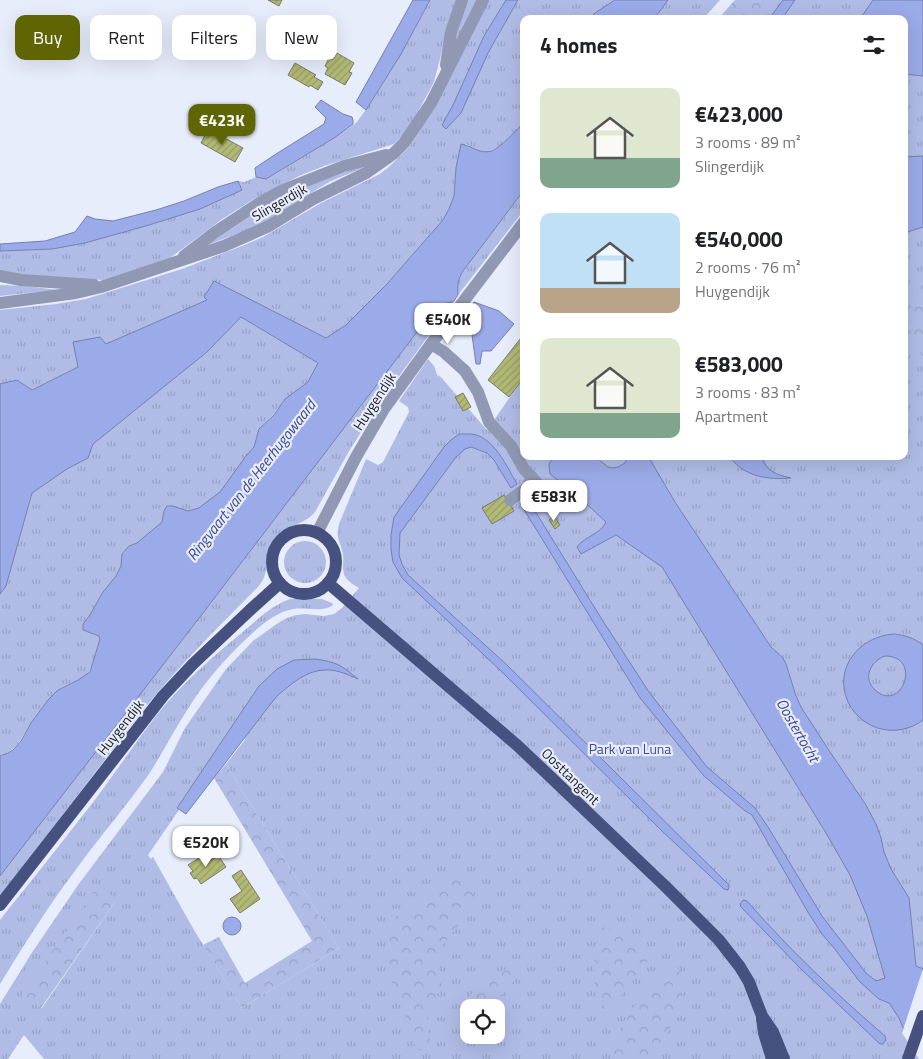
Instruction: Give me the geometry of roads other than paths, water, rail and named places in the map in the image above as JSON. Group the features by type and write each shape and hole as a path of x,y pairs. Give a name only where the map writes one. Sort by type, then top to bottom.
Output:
{"main road":[{"path":"298,530 308,530 324,537 334,551 336,559 336,568 328,583 322,589 304,594 295,593 280,583 272,566 276,547 282,539 298,530"},
{"name":"Huygendijk","path":"0,905 163,696 193,664 280,583"},
{"name":"Oosttangent","path":"328,583 518,746 719,940 749,982 762,1016 773,1032 784,1059"},
{"name":"Oosttangent","path":"762,1016 764,1033 772,1059"},
{"path":"910,1054 923,1016"}],"street":[{"path":"444,77 451,32 462,0"},
{"name":"Slingerdijk","path":"0,303 65,295 101,287 224,246 266,227 313,199 366,173 393,154 404,143 417,124 431,102 483,0"},
{"path":"176,262 214,233 283,190 344,166 393,154"},
{"name":"Huygendijk","path":"317,533 356,457 384,409 520,227"},
{"path":"0,276 21,280 88,284 101,287"},
{"path":"431,344 444,352 465,371 478,392 489,422 511,446 524,469 556,503"},
{"path":"510,500 527,488 532,477"}],"water":[{"path":"413,0 430,0 401,54 366,110 356,102"},
{"path":"506,0 518,0 488,53 461,113 446,129 442,125 484,36"},
{"path":"615,0 668,0 657,15 593,15"},
{"path":"783,0 795,0 785,15 772,15"},
{"path":"873,0 923,0 923,76 908,74 908,15 863,15"},
{"path":"321,100 343,114 352,117 353,124 334,138 266,179 256,177 255,168 324,124 326,118 315,107"},
{"name":"Ringvaart van de Heerhugowaard","path":"520,126 520,195 463,271 458,283 458,295 453,302 437,307 433,311 0,876 0,756 13,750 21,741 31,723 58,690 90,672 100,639 99,636 83,630 83,624 103,592 116,576 121,566 122,554 129,546 137,543 162,522 167,506 188,511 199,508 220,492 254,447 259,429 274,415 285,399 308,382 318,363 241,317 207,352 93,444 88,458 67,469 32,493 6,586 0,594 0,384 17,380 32,390 78,367 73,342 100,337 106,344 207,300 204,297 214,281 326,338 346,325 386,285 443,220 454,196 456,168 461,144 487,152 496,149"},
{"path":"923,156 923,227 908,232 908,157"},
{"path":"238,181 242,190 200,209 149,225 85,243 52,249 0,251 0,244 45,241 75,232 87,216 113,221 156,210"},
{"path":"474,302 499,311 514,324 491,351 482,351 480,364 476,364 471,328 464,316"},
{"path":"459,434 480,436 487,441 499,454 517,484 511,488 494,460 487,453 471,447 465,449 456,457 400,533 399,555 408,575 507,665 729,885 728,890 724,889 662,831 501,671 402,578 393,562 391,550 394,517 444,447"},
{"name":"Oostertocht","path":"552,460 599,460 608,467 613,468 625,463 626,460 650,460 675,502 771,647 783,658 801,707 866,805 876,824 891,869 909,898 916,966 923,969 923,1059 889,1003 879,999 860,982 822,934 752,815 704,776 640,698 520,503 527,498 649,692 707,767 755,808 822,916 866,973 876,981 885,978 867,916 850,875 662,567 616,535 581,554 577,547 580,543 604,526 606,522 578,496 550,474 549,464"},
{"path":"732,460 764,460 772,472 791,478 757,476 742,469"},
{"path":"901,635 923,645 923,720 903,729 881,729 862,720 848,702 844,689 844,677 852,656 870,641 881,636","holes":["885,656 897,658 903,665 906,673 904,682 900,690 893,695 885,695 875,690 871,685 869,680 870,670 880,658"]},
{"path":"315,659 329,661 338,665 358,679 336,671 320,670 306,675 293,683 276,697 186,814 177,808 259,686 277,669 294,660"},
{"path":"743,900 747,901 813,971 885,1036 886,1040 883,1044 880,1044 800,968 741,907 740,904"},
{"path":"228,917 236,917 241,922 239,933 228,935 223,930 223,922"}],"park label":[{"name":"Park van Luna","path":"630,748"}]}
